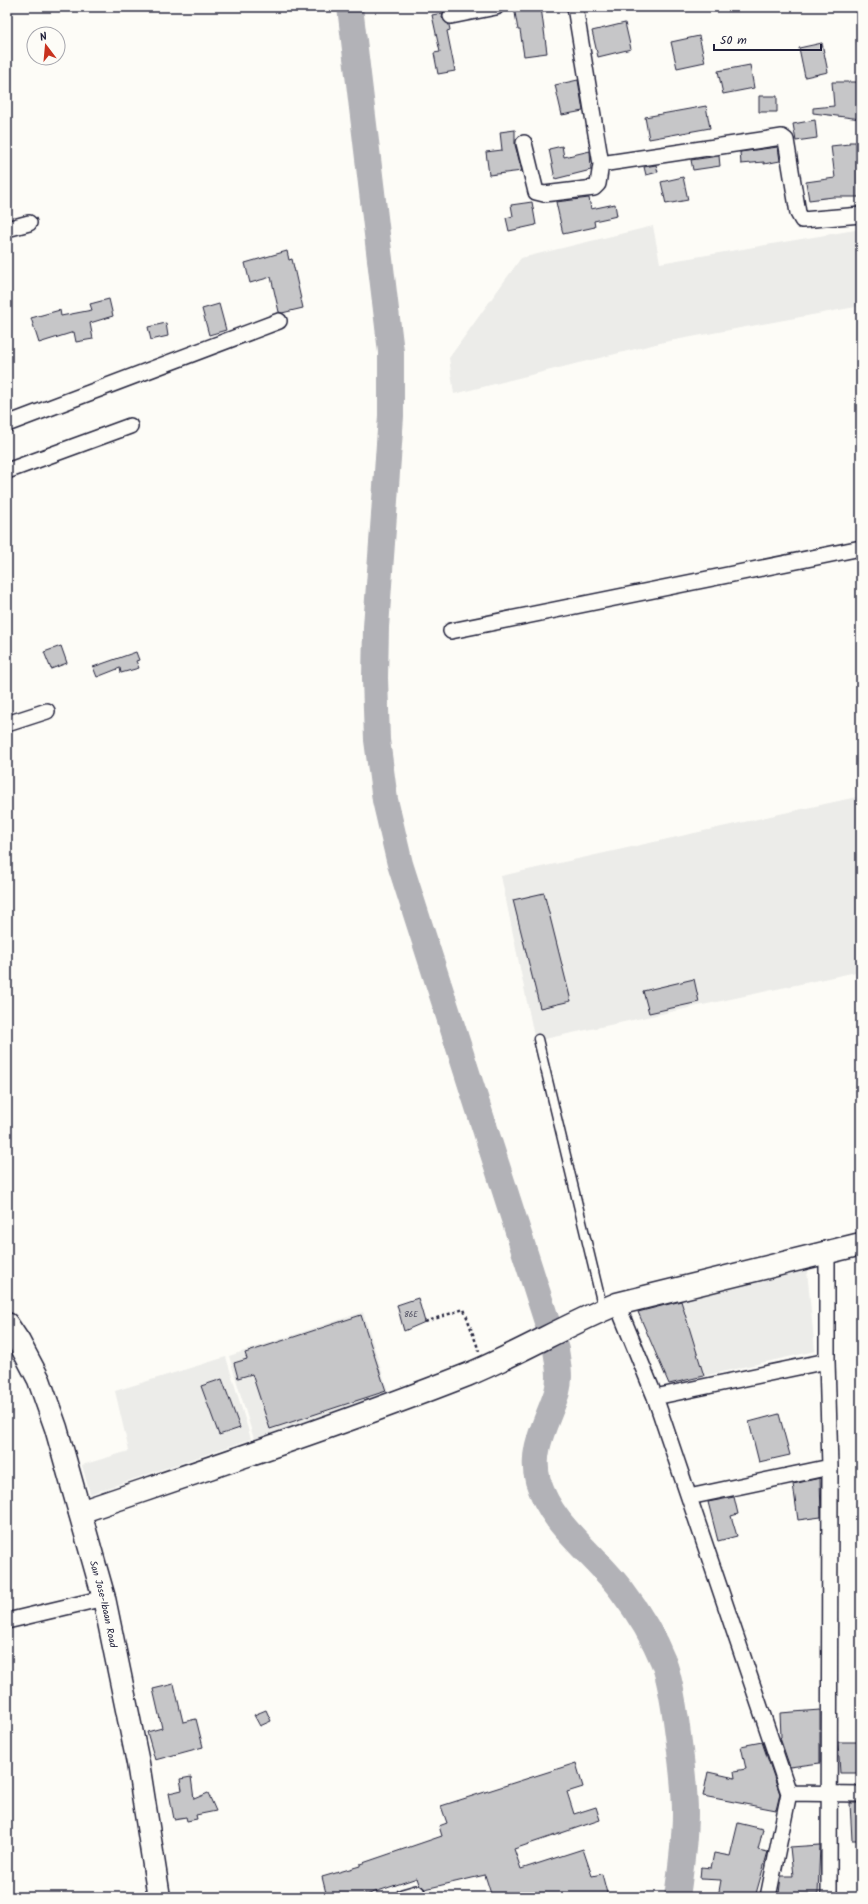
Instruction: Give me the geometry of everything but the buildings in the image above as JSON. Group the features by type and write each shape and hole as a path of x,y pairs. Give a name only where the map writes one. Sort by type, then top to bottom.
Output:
{"main road":[{"path":"80,1512 264,1450 484,1367 610,1307 827,1251 861,1244"},
{"name":"San Jose-Ibaan Road","path":"7,1324 19,1342 39,1380 56,1428 104,1598 138,1764 159,1897"}],"street":[{"path":"452,16 496,7"},
{"path":"524,143 536,192 544,194 594,188 598,184 601,164 575,7"},
{"path":"601,164 782,137 786,140 798,214 802,220 861,215"},
{"path":"7,229 29,223"},
{"path":"7,424 279,320"},
{"path":"7,471 130,426"},
{"path":"451,631 861,548"},
{"path":"7,724 47,711"},
{"path":"827,1251 827,1361 830,1467 829,1897"},
{"path":"610,1307 655,1397 789,1793 768,1897"},
{"path":"655,1397 827,1361"},
{"path":"689,1497 830,1467"},
{"path":"7,1621 104,1598"},
{"path":"789,1793 861,1794"}],"lane":[{"path":"538,1040 610,1307"}],"path":[{"path":"425,1322 464,1309 484,1367"}],"shaded area":[{"path":"653,226 660,263 861,229 861,306 664,342 454,394 449,358 521,258"},
{"path":"861,796 861,971 535,1041 501,876"},
{"path":"807,1270 815,1351 704,1376 681,1300"},
{"path":"363,1312 389,1394 254,1439 229,1356"},
{"path":"226,1357 251,1439 90,1494 82,1465 129,1451 115,1391"}],"waterway":[{"path":"350,7 391,352 391,416 376,627 375,678 377,740 385,800 400,864 556,1350 559,1381 557,1392 538,1446 536,1458 538,1481 544,1497 563,1526 611,1577 634,1607 655,1642 668,1674 676,1720 685,1801 684,1844 677,1897"}]}
